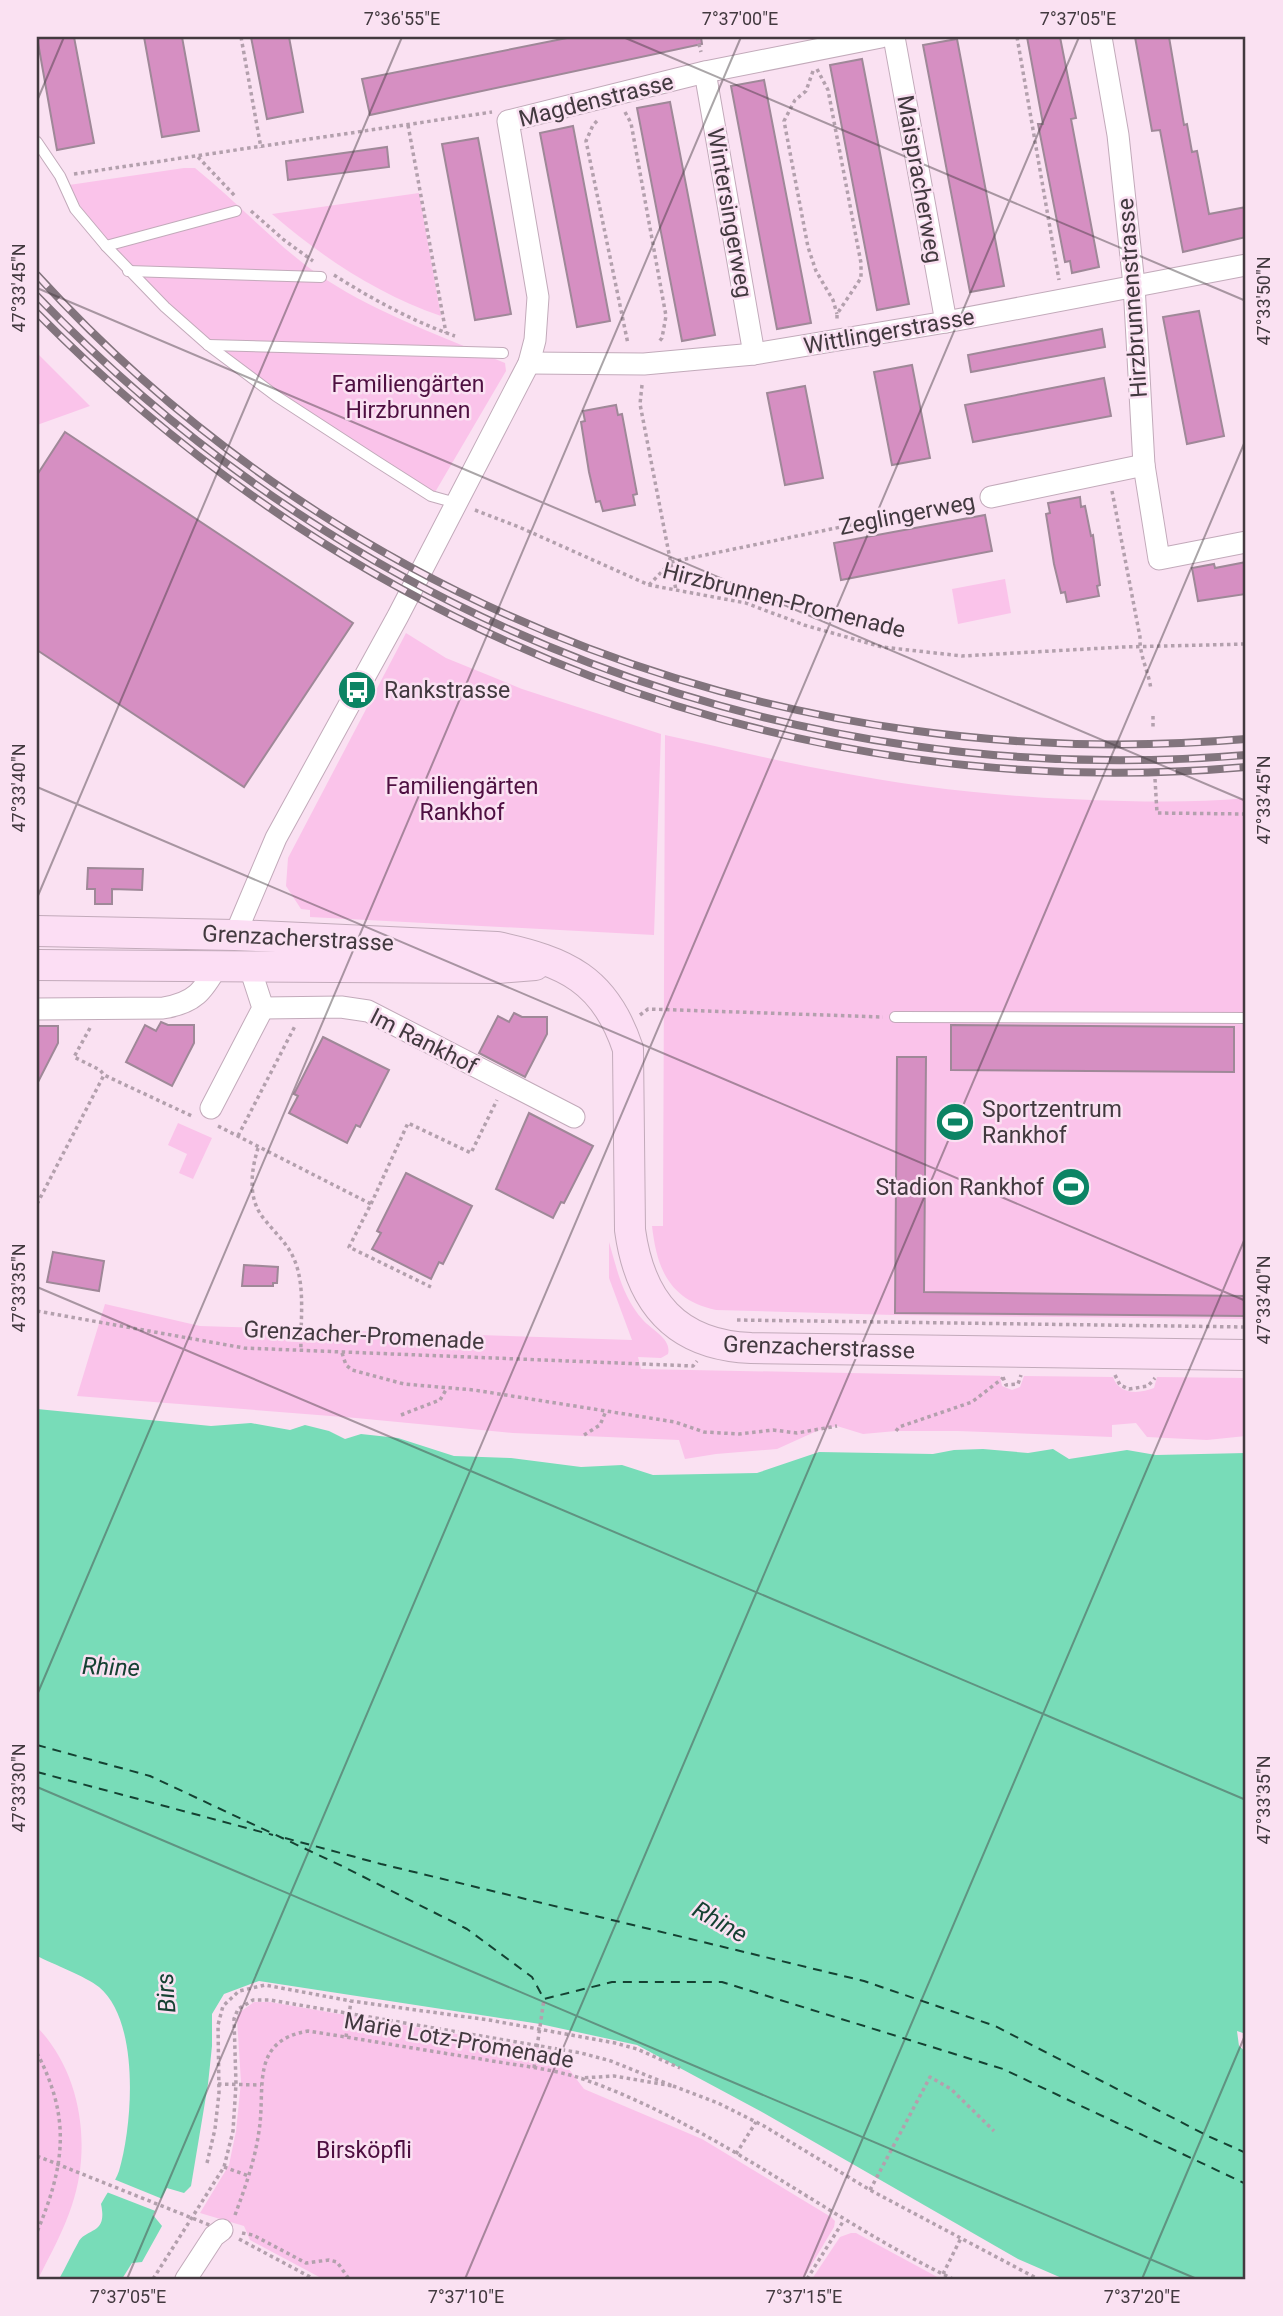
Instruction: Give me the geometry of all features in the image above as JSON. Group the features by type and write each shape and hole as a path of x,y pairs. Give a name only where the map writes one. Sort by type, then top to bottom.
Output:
{"main road":[{"name":"Grenzacherstrasse","path":"37,931 235,934 497,947 556,964 575,973 608,1005 621,1028 628,1049 630,1230 634,1260 652,1299 681,1327 714,1344 751,1348 1246,1355"},
{"path":"218,965 235,934"},
{"path":"235,934 249,965"},
{"name":"Grenzacherstrasse","path":"37,965 498,968 556,964"}],"street":[{"name":"Magdenstrasse","path":"529,363 535,340 538,297 508,121 705,72 881,37"},
{"name":"Maispracherweg","path":"894,37 946,322"},
{"name":"Hirzbrunnenstrasse","path":"1101,37 1118,135 1135,285 1144,465 1159,559 1246,542"},
{"name":"Wintersingerweg","path":"705,72 754,354"},
{"name":"Wittlingerstrasse","path":"529,363 644,364 754,354 946,322 1246,265"},
{"path":"235,934 276,838 398,616 529,363"},
{"name":"Zeglingerweg","path":"991,496 1144,465"},
{"name":"Grenzacherstrasse","path":"37,1009 163,1008 181,1005 198,994 218,965"},
{"path":"208,1117 263,1008 249,965"},
{"name":"Im Rankhof","path":"263,1008 341,1007 368,1011 574,1117"},
{"path":"187,2279 217,2228"}],"lane":[{"path":"37,142 60,176 75,209 106,247 208,345 275,396 376,461 431,496 456,503"},
{"path":"106,247 238,206"},
{"path":"128,271 321,277"},
{"path":"208,345 503,353"},
{"path":"895,1017 1246,1018"}],"path":[{"path":"241,37 261,148"},
{"path":"1017,37 1062,299"},
{"path":"837,314 861,278 861,263 828,90 815,64 806,91 794,100 785,121 808,247 816,271 833,300 837,314 837,340"},
{"path":"617,94 631,123 666,316 662,338 644,364 640,404 676,591"},
{"path":"617,94 607,112 593,125 586,141 629,346 644,364"},
{"path":"60,176 497,111 508,121"},
{"path":"408,125 446,333"},
{"path":"198,157 238,206"},
{"path":"249,209 284,240 314,261"},
{"path":"334,275 364,294 457,337"},
{"path":"1108,472 1140,637 1139,646 1152,690"},
{"name":"Zeglingerweg","path":"671,562 991,496"},
{"name":"Hirzbrunnen-Promenade","path":"456,503 519,527 649,585 746,604 804,625 882,646 962,656 1139,646 1246,644"},
{"path":"649,585 671,562"},
{"path":"1153,716 1153,727"},
{"path":"1155,779 1157,813 1246,814"},
{"path":"238,1136 297,1022 298,1007"},
{"path":"648,1009 895,1017"},
{"path":"98,1023 91,1026 74,1057 187,1116 208,1117 258,1148 371,1205"},
{"path":"37,1204 104,1074"},
{"path":"431,1287 349,1247 408,1123 471,1153 505,1083"},
{"path":"258,1148 251,1177 254,1199 262,1217 283,1240 294,1258 300,1279 300,1351"},
{"name":"Grenzacher-Promenade","path":"37,1311 244,1348 693,1366"},
{"path":"725,1320 1246,1327"},
{"path":"342,1353 346,1365 352,1370 404,1384 474,1390 675,1422 704,1432 739,1434 773,1430 797,1433 837,1426"},
{"path":"1003,1372 1006,1385 1018,1384 1021,1372"},
{"path":"1115,1373 1120,1385 1136,1389 1148,1386 1156,1374"},
{"path":"896,1431 899,1427 972,1402 1003,1378"},
{"path":"401,1415 440,1400 447,1388"},
{"path":"584,1436 600,1425 606,1411"},
{"path":"207,2163 215,2129 218,2025 223,2006 239,1991 265,1985 351,2001 419,2009 539,2029 636,2049 680,2068"},
{"path":"534,2068 544,1999"},
{"path":"152,2279 224,2167 233,2131 236,2084 234,2020 238,2009 253,2000 270,2000 537,2045 611,2061 718,2103 756,2122 870,2190 1038,2279"},
{"path":"346,2037 351,2001"},
{"name":"Marie Lotz-Promenade","path":"217,2228 235,2217 249,2177 260,2129 261,2085 265,2061 275,2046 293,2034 308,2031 534,2068 579,2078 656,2111 736,2154 844,2220 953,2279"},
{"path":"37,2053 53,2086 62,2139 55,2184 37,2232"},
{"path":"579,2078 614,2076 673,2086"},
{"path":"870,2190 930,2077 951,2089 994,2131"},
{"path":"218,2084 261,2085"},
{"path":"736,2154 756,2122"},
{"path":"37,2156 217,2228 314,2279"},
{"path":"224,2167 249,2177"},
{"path":"807,2279 844,2220"},
{"path":"217,2228 253,2235 306,2263 329,2260 337,2262 349,2279"},
{"path":"943,2274 961,2238"}],"green space":[{"name":"Familiengärten Hirzbrunnen","path":"195,168 307,267 346,292 390,315 505,363 506,371 434,494 278,394 208,341 106,242 89,222 69,185"},
{"path":"419,193 441,316 395,297 351,273 272,214"},
{"path":"37,353 90,406 37,425"},
{"path":"1005,579 1011,613 958,624 952,589"},
{"name":"Familiengärten Rankhof","path":"406,633 446,658 522,689 661,734 654,935 310,917 310,910 301,909 286,886 288,858"},
{"name":"Sportzentrum Rankhof","path":"665,735 868,778 977,792 1139,801 1246,798 1246,1319 716,1310 687,1299 677,1291 662,1269 652,1226 663,1226"},
{"path":"178,1123 212,1138 193,1179 179,1173 187,1154 168,1145"},
{"path":"609,1242 630,1302 643,1320 667,1344 668,1354 661,1358 638,1357 641,1369 1000,1376 1002,1386 1012,1390 1020,1387 1024,1376 1113,1377 1120,1387 1130,1392 1154,1388 1157,1377 1246,1378 1246,1436 1207,1440 1147,1437 1136,1423 1112,1425 1112,1437 958,1431 863,1434 837,1426 819,1430 777,1449 685,1459 679,1440 513,1433 77,1396 105,1304 200,1326 632,1340 609,1278"},
{"name":"Birsköpfli","path":"254,2002 270,2002 555,2051 584,2089 702,2139 831,2217 835,2221 834,2227 803,2279 323,2279 250,2240 244,2226 200,2213 229,2165 241,2082 237,2019 240,2012"},
{"path":"37,2027 52,2045 73,2088 81,2135 81,2159 72,2205 38,2279"},
{"path":"856,2233 941,2279 812,2279 840,2237"}],"water":[{"path":"37,1409 211,1426 251,1423 290,1430 305,1425 329,1431 345,1439 361,1434 398,1438 454,1456 511,1458 581,1467 622,1465 653,1475 757,1473 819,1452 933,1454 983,1449 1028,1453 1053,1449 1069,1459 1127,1450 1156,1455 1246,1453 1246,2034 1237,2031 1239,2046 1246,2052 1246,2279 1064,2279 1018,2259 762,2112 637,2045 540,2024 259,1981 224,1994 212,2014 208,2084 191,2186 184,2193 167,2188 153,2215 162,2226 142,2262 132,2263 122,2279 59,2279 82,2238 99,2226 101,2204 119,2171 128,2127 130,2074 121,2023 112,2003 93,1983 37,1956"}],"pier":[{"path":"111,2178 165,2200 158,2212 104,2191"}],"building":[{"path":"37,37 74,37 94,143 57,150"},
{"path":"144,37 182,37 199,131 162,137"},
{"path":"251,37 289,37 303,112 267,119"},
{"path":"572,37 701,37 702,44 370,115 362,79"},
{"path":"1027,37 1060,37 1076,118 1071,119 1099,267 1072,273 1070,261 1065,262 1038,124 1043,124"},
{"path":"1135,37 1169,37 1184,125 1187,124 1192,152 1197,151 1209,214 1246,207 1246,237 1183,252 1160,130 1152,131"},
{"path":"957,39 1004,286 970,292 923,45"},
{"path":"862,59 909,304 877,310 830,65"},
{"path":"764,80 811,323 777,329 731,86"},
{"path":"670,102 715,335 682,341 637,108"},
{"path":"573,126 610,321 577,327 540,133"},
{"path":"478,138 511,314 475,320 442,144"},
{"path":"387,147 389,167 288,180 286,161"},
{"path":"1199,311 1224,436 1187,444 1163,317"},
{"path":"1102,329 1105,347 971,372 968,355"},
{"path":"912,365 930,458 892,465 874,372"},
{"path":"1104,378 1111,416 973,442 965,405"},
{"path":"805,386 823,478 785,485 767,393"},
{"path":"616,405 618,415 622,414 637,494 633,495 635,505 603,511 600,501 596,502 581,422 585,421 583,411"},
{"path":"65,432 353,623 244,787 37,650 37,475"},
{"path":"1080,497 1081,507 1085,506 1091,536 1093,535 1099,596 1067,602 1065,592 1061,593 1054,564 1046,514 1050,513 1048,503"},
{"path":"985,515 992,551 841,580 834,543"},
{"path":"1246,562 1246,594 1198,601 1192,568 1214,564 1215,568"},
{"path":"88,868 143,869 142,890 112,889 112,904 95,904 95,889 87,889"},
{"path":"514,1013 522,1017 547,1017 547,1034 525,1077 479,1053 498,1016 509,1022"},
{"path":"161,1022 168,1025 194,1025 194,1043 172,1086 126,1062 145,1025 156,1031"},
{"path":"951,1025 1234,1027 1234,1072 951,1070"},
{"path":"37,1026 58,1026 58,1043 37,1084"},
{"path":"323,1037 389,1070 360,1127 356,1125 347,1143 289,1113 298,1096 294,1094"},
{"path":"897,1057 926,1057 924,1292 1246,1296 1246,1316 895,1313"},
{"path":"529,1113 593,1146 564,1203 561,1202 553,1218 496,1189"},
{"path":"406,1173 472,1206 443,1264 439,1262 431,1279 372,1249 381,1233 377,1231"},
{"path":"53,1252 104,1261 99,1291 47,1282"},
{"path":"244,1265 278,1267 277,1283 273,1283 273,1286 242,1286"}],"ferry route":[{"path":"37,1745 150,1776 342,1866 467,1929 532,1977 544,1999 612,1982 722,1982 1003,2069 1246,2184"},
{"path":"37,1772 273,1835"},
{"path":"285,1838 381,1864 864,1981 995,2026 1246,2153"}],"railway":[{"path":"37,275 159,394 292,495 436,580 588,648 746,698 910,730 1077,744 1246,739"},
{"path":"37,296 161,411 295,511 438,595 589,663 747,713 910,745 1077,760 1246,755"},
{"path":"37,313 162,427 296,526 440,609 590,676 748,726 910,758 1076,772 1246,767"}],"place":[{"name":"Rankstrasse","path":"357,690"},
{"name":"Sportzentrum Rankhof","path":"955,1122"},
{"name":"Stadion Rankhof","path":"1071,1187"}],"water label":[{"name":"Rhine","path":"111,1667"},
{"name":"Rhine","path":"720,1922"},
{"name":"Birs","path":"166,1993"}]}
